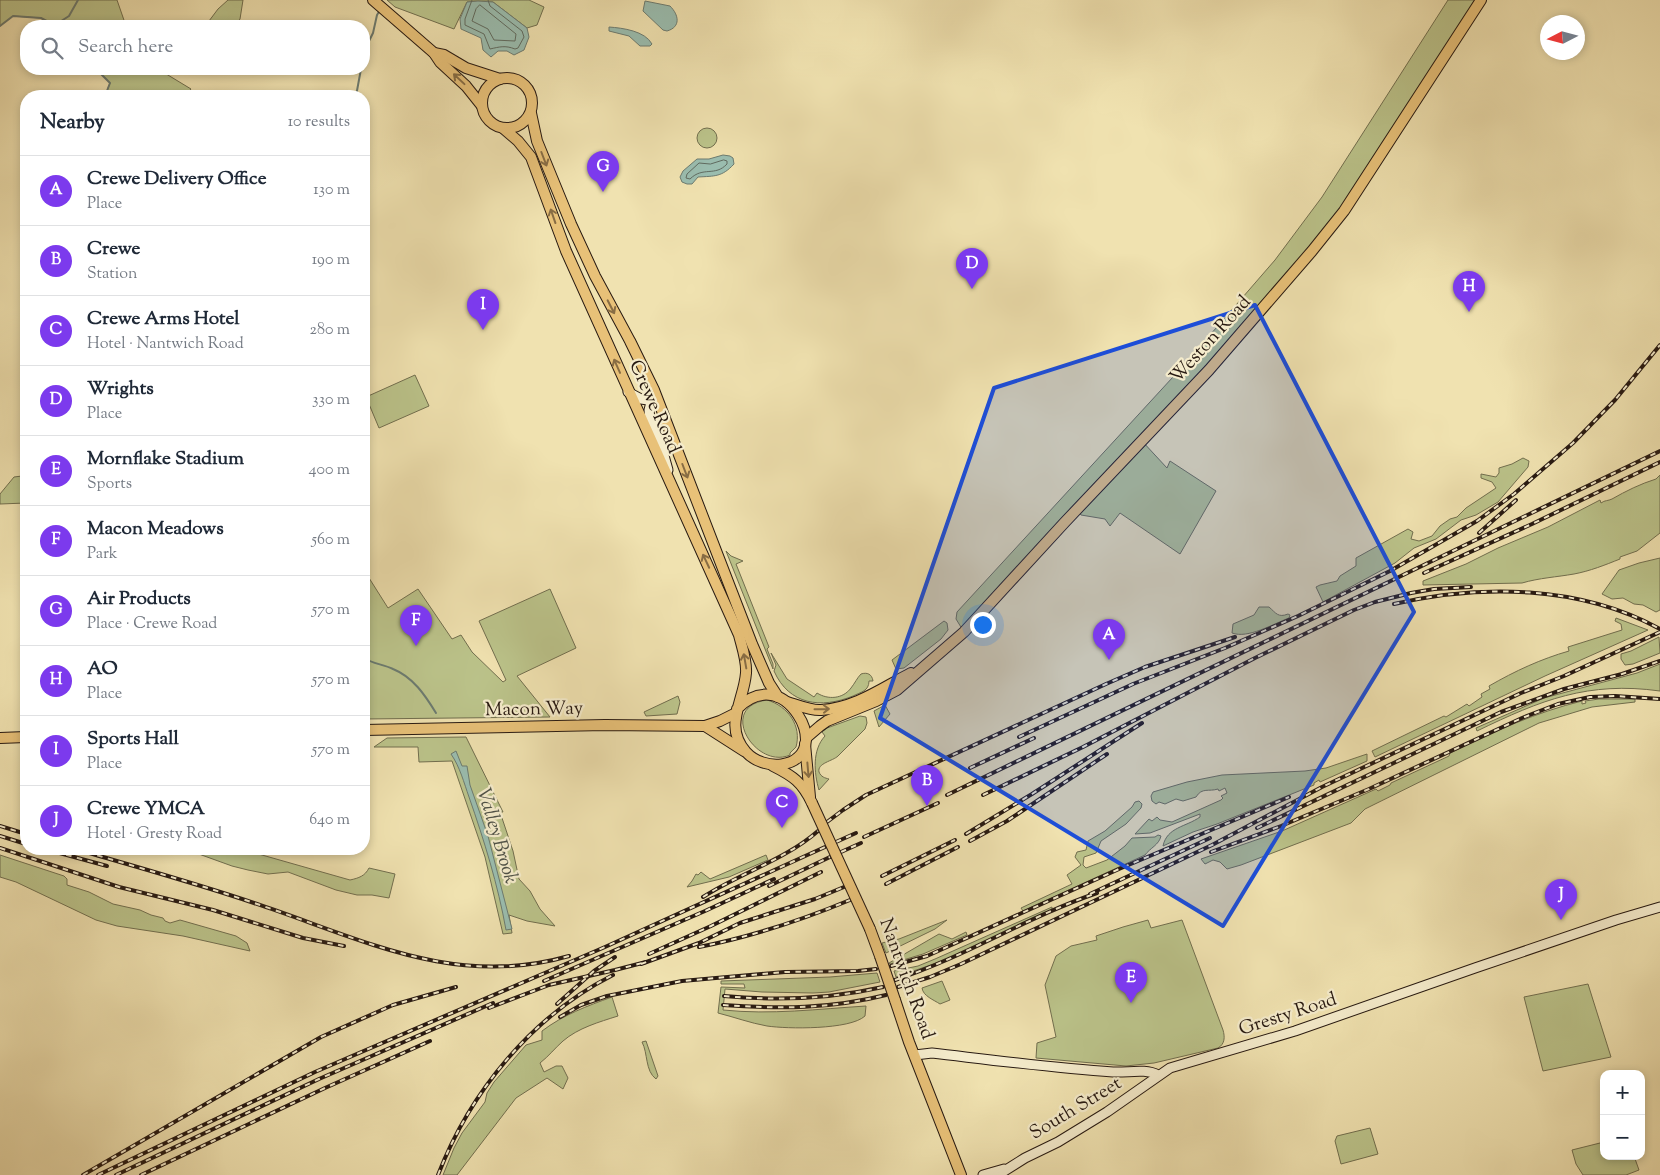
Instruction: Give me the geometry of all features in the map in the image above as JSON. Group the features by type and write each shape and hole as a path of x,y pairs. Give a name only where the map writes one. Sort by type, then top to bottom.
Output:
{"main road":[{"name":"Weston Road","path":"806,740 827,721 859,709 897,690 964,632 1209,370 1344,211 1481,0"},
{"path":"375,1 434,53 440,62 466,86 482,106 489,120 497,127 504,129 522,124 531,112 531,95 521,82 511,78 500,79 466,68 444,55 434,53"},
{"path":"482,106 483,96 487,88 500,79"},
{"name":"Crewe Road","path":"531,112 534,133 541,154 595,276 630,341 752,644 769,683 782,699"},
{"name":"Crewe Road","path":"504,129 523,146 531,158 566,251 672,490 739,635 746,672 736,711"},
{"path":"628,392 641,399 654,397 649,410 650,420 663,452 672,490"},
{"name":"Weston Road","path":"782,699 820,710 843,706 872,696 923,666"},
{"path":"705,726 760,762 772,766 790,762 800,755 806,740 800,719 782,699 770,695 756,696 744,701 736,711 735,724 737,733 746,752"},
{"name":"Macon Way","path":"370,730 606,725 705,726 720,721 736,711"},
{"path":"0,738 20,737"},
{"name":"Nantwich Road","path":"806,740 811,800"},
{"name":"Nantwich Road","path":"772,766 790,774 800,782 811,800 862,907 915,1055 961,1175"},
{"name":"Gresty Road","path":"915,1055 932,1053 1045,1066 1115,1072 1152,1071 1158,1074 1170,1068 1329,1020 1475,968 1660,907"},
{"name":"South Street","path":"998,1175 1082,1127 1137,1091 1158,1074"},
{"name":"South Street","path":"983,1175 1009,1168"}],"highlighted area":[{"path":"1255,305 1414,612 1223,926 880,718 994,388"}],"green space":[{"path":"0,0 117,0 124,20 45,20 41,18 13,16 0,26"},
{"path":"228,0 243,0 239,20 210,20"},
{"path":"387,0 529,0 544,7 537,25 527,28 493,2 467,2 454,29 395,7"},
{"path":"1448,0 1481,0 1344,211 1142,441 1167,468 1170,461 1216,491 1180,554 1120,513 1110,526 1105,519 1081,515 1077,509 964,632 956,619 957,612 1184,365 1275,260 1322,197"},
{"path":"102,75 168,75 191,89 107,90 110,83"},
{"path":"707,128 714,131 717,138 714,145 707,148 700,145 697,138 700,131"},
{"path":"415,375 429,406 379,428 370,407 370,395"},
{"path":"1523,458 1529,461 1528,467 1498,502 1476,515 1461,520 1436,539 1414,548 1395,563 1323,602 1316,587 1337,581 1340,576 1356,566 1356,558 1408,529 1413,532 1411,539 1419,541 1432,536 1440,526 1450,519 1457,517 1466,508 1496,488 1492,482 1481,478 1481,474 1496,477 1499,473 1499,468"},
{"path":"1660,475 1660,533 1637,551 1620,557 1620,559 1580,573 1522,583 1423,585 1423,581 1548,527 1600,500 1601,503 1612,499 1656,479"},
{"path":"20,476 20,503 0,504 0,494 14,477"},
{"path":"726,551 731,556 743,561 736,564 769,647 767,649 773,669"},
{"path":"1660,558 1660,610 1656,612 1623,598 1612,599 1602,594 1619,570"},
{"path":"370,580 388,608 418,589 452,639 461,635 472,652 503,682 506,680 479,621 550,589 576,648 517,676 550,717 370,719"},
{"path":"1259,607 1269,607 1279,615 1290,615 1289,618 1253,632 1245,634 1232,633 1233,624 1254,615"},
{"path":"1616,618 1648,630 1545,676 1375,757 1372,751 1444,716 1446,717 1467,704 1469,706 1482,697 1481,694 1490,689 1489,686 1509,675 1569,651 1568,647 1622,630 1621,624 1615,621"},
{"path":"944,621 947,623 948,630 941,639 904,668 896,669 892,660"},
{"path":"1659,637 1660,653 1633,664 1625,665 1621,659 1621,654"},
{"path":"771,653 787,679 814,697 817,693 826,697 840,696 848,692 861,674 869,674 873,681 869,681 868,687 864,691 841,700 818,703 807,701 788,691 780,682 774,671 776,665"},
{"path":"1660,664 1660,691 1610,689 1587,691 1544,702 1522,710 1477,731 1476,728 1544,698 1637,673"},
{"path":"678,696 680,702 677,714 646,716 644,712"},
{"path":"1635,699 1635,702 1592,707 1539,723 1365,809 1351,823 1241,865 1227,869 1220,862 1213,860 1205,864 1201,859 1282,831 1376,789 1378,791 1449,756 1454,751 1516,723 1565,705 1582,701 1582,704 1586,703 1585,701"},
{"path":"767,700 775,703 787,712 795,724 797,732 796,747 790,755 777,757 765,754 754,746 747,736 743,724 744,714 752,705"},
{"path":"885,705 890,714 879,727 874,711"},
{"path":"860,716 866,717 865,729 836,758 820,766 820,774 829,779 819,790 815,762 818,748 825,736 822,732 827,728"},
{"path":"466,737 503,812 500,812 513,851 519,879 530,891 540,909 555,926 527,921 509,915 512,933 503,934 485,857 452,761 419,762 418,747 374,747 387,738"},
{"path":"1367,754 1367,761 1320,782 1319,780 1314,785 1193,832 1163,846 1168,835 1200,817 1200,814 1150,833 1135,834 1149,819 1152,821 1157,817 1160,820 1172,822 1221,800 1223,798 1221,796 1227,793 1225,788 1219,791 1218,789 1206,790 1196,797 1183,801 1176,799 1165,804 1159,802 1156,804 1152,801 1151,796 1153,792 1187,782 1222,775 1305,771 1326,768"},
{"path":"1139,801 1142,804 1141,808 1126,824 1101,841 1096,853 1084,857 1083,865 1086,868 1107,860 1132,838 1161,836 1158,842 1145,855 1023,911 1021,908 1072,884 1067,875 1081,865 1075,857 1077,852 1086,850 1088,841 1105,831 1132,807 1135,802"},
{"path":"0,855 64,876 67,879 67,885 89,892 113,904 140,910 163,918 170,923 180,920 236,936 247,943 250,951 183,936 117,926 96,920 16,882 0,877"},
{"path":"202,855 262,855 350,880 366,873 369,868 395,874 389,898 357,895 336,890 288,872 268,874 232,866"},
{"path":"766,855 768,860 729,877 687,887 696,874 698,875 701,872 710,879"},
{"path":"1052,907 1052,910 948,959 896,977 894,971 918,966"},
{"path":"947,920 935,929 886,953 882,943 899,939"},
{"path":"1148,920 1151,928 1182,920 1223,1030 1224,1038 1222,1044 1218,1048 1154,1063 1126,1066 1036,1058 1037,1043 1056,1037 1045,985 1056,956 1071,946 1097,940 1096,936"},
{"path":"966,932 967,935 923,954 889,963 939,934 952,939"},
{"path":"877,973 880,982 829,992 762,992 725,989 723,1010 777,1012 866,1006 865,1016 857,1021 846,1024 803,1028 776,1027 718,1013 721,987 745,988 744,984 721,984 721,981 830,977"},
{"path":"942,981 950,1000 940,1004 927,996 922,988"},
{"path":"1588,984 1611,1057 1543,1071 1524,997"},
{"path":"612,997 618,1016 575,1032 540,1063 544,1072 556,1066 562,1066 568,1078 563,1089 547,1078 516,1098 457,1175 443,1175 462,1133 485,1102 487,1093 494,1082 526,1045 542,1040 542,1031 558,1020 584,1007"},
{"path":"646,1041 658,1076 656,1079 652,1076 648,1067 642,1042"},
{"path":"1370,1128 1378,1154 1341,1164 1335,1141 1337,1136"},
{"path":"1600,1143 1600,1160 1635,1160 1639,1170 1626,1175 1583,1175 1576,1164 1572,1150"}],"water":[{"path":"645,1 670,6 677,17 675,27 667,31 663,30 643,11"},
{"path":"467,2 493,2 527,28 529,37 524,50 514,55 507,51 498,51 491,57 483,50 481,38 461,29 460,19"},
{"path":"609,27 627,29 639,33 652,44 650,46 640,46 629,36 609,31"},
{"path":"723,155 733,158 734,164 722,174 698,177 692,184 682,182 680,177 683,171 697,159 709,159"},
{"path":"456,751 462,766 467,766 470,785 488,836 512,929 506,930 485,846 462,775 451,754"}],"waterway":[{"path":"63,20 69,16 78,0"},
{"name":"Valley Brook","path":"370,39 380,10"},
{"path":"0,26 13,16 41,18 45,20"},
{"path":"102,75 110,83 107,90"},
{"name":"Valley Brook","path":"357,90 360,75"},
{"name":"Valley Brook","path":"370,661 389,667 407,677 423,693 436,713"}],"railway":[{"path":"1019,737 1133,684 1225,648 1298,616 1390,571 1477,521 1514,494 1573,443 1615,400 1660,345"},
{"path":"947,795 1660,451"},
{"path":"1424,573 1532,524 1660,462"},
{"path":"1479,533 1516,500"},
{"path":"983,795 1083,747 1255,658 1354,610 1375,602 1411,593 1434,589 1471,587"},
{"path":"1394,604 1461,593 1530,592 1564,596 1597,604 1629,614 1660,629"},
{"path":"898,987 930,977 961,964 1212,845 1322,787 1521,693 1564,676 1660,632"},
{"path":"827,822 866,795 1106,684 1145,667 1235,637"},
{"path":"1257,828 1501,712 1564,689 1622,674 1660,661"},
{"path":"1211,852 1281,826 1369,789 1522,718 1558,704 1590,697 1615,696 1660,699"},
{"path":"966,834 1142,723"},
{"path":"970,768 1034,738"},
{"path":"970,841 1007,821 1107,754"},
{"path":"891,966 927,956 1119,869 1289,797"},
{"path":"864,837 938,803"},
{"path":"0,826 20,832"},
{"path":"703,897 791,850 818,831"},
{"path":"836,842 856,833"},
{"path":"0,836 20,842"},
{"path":"1090,894 1210,838"},
{"path":"882,876 955,840"},
{"path":"841,852 861,843"},
{"path":"98,1175 315,1072 605,947 825,847"},
{"path":"886,884 958,847"},
{"path":"0,848 20,855"},
{"path":"21,855 119,887 213,910 303,938 344,946"},
{"path":"67,855 107,866"},
{"path":"96,855 232,896 370,944 408,955 447,963 486,967 527,965 569,956"},
{"path":"769,886 830,857"},
{"path":"649,954 821,872"},
{"path":"544,981 774,879"},
{"path":"641,964 699,943 740,923 815,899 844,887"},
{"path":"895,980 921,971 1046,913 1097,893"},
{"path":"699,947 776,927 850,900"},
{"path":"557,1004 594,971 615,957"},
{"path":"489,1008 549,985 646,962"},
{"path":"560,1017 581,1005 607,996 682,981 785,972 876,969"},
{"path":"438,1175 451,1144 467,1114 507,1059 530,1034 556,1012 584,992 613,975"},
{"path":"83,1175 321,1037 393,1005 456,987"},
{"path":"724,996 804,998 883,987"},
{"path":"723,1005 805,1007 845,1003 886,995"},
{"path":"116,1175 319,1079 493,1003"},
{"path":"141,1175 325,1088 430,1041"}],"place":[{"name":"Air Products","path":"603,192"},
{"name":"Wrights","path":"972,289"},
{"name":"AO","path":"1469,312"},
{"name":"Sports Hall","path":"483,330"},
{"name":"Macon Meadows","path":"416,646"},
{"name":"Crewe Delivery Office","path":"1109,660"},
{"name":"Crewe","path":"927,806"},
{"name":"Crewe Arms Hotel","path":"782,828"},
{"name":"Crewe YMCA","path":"1561,920"},
{"name":"Mornflake Stadium","path":"1131,1003"}]}
